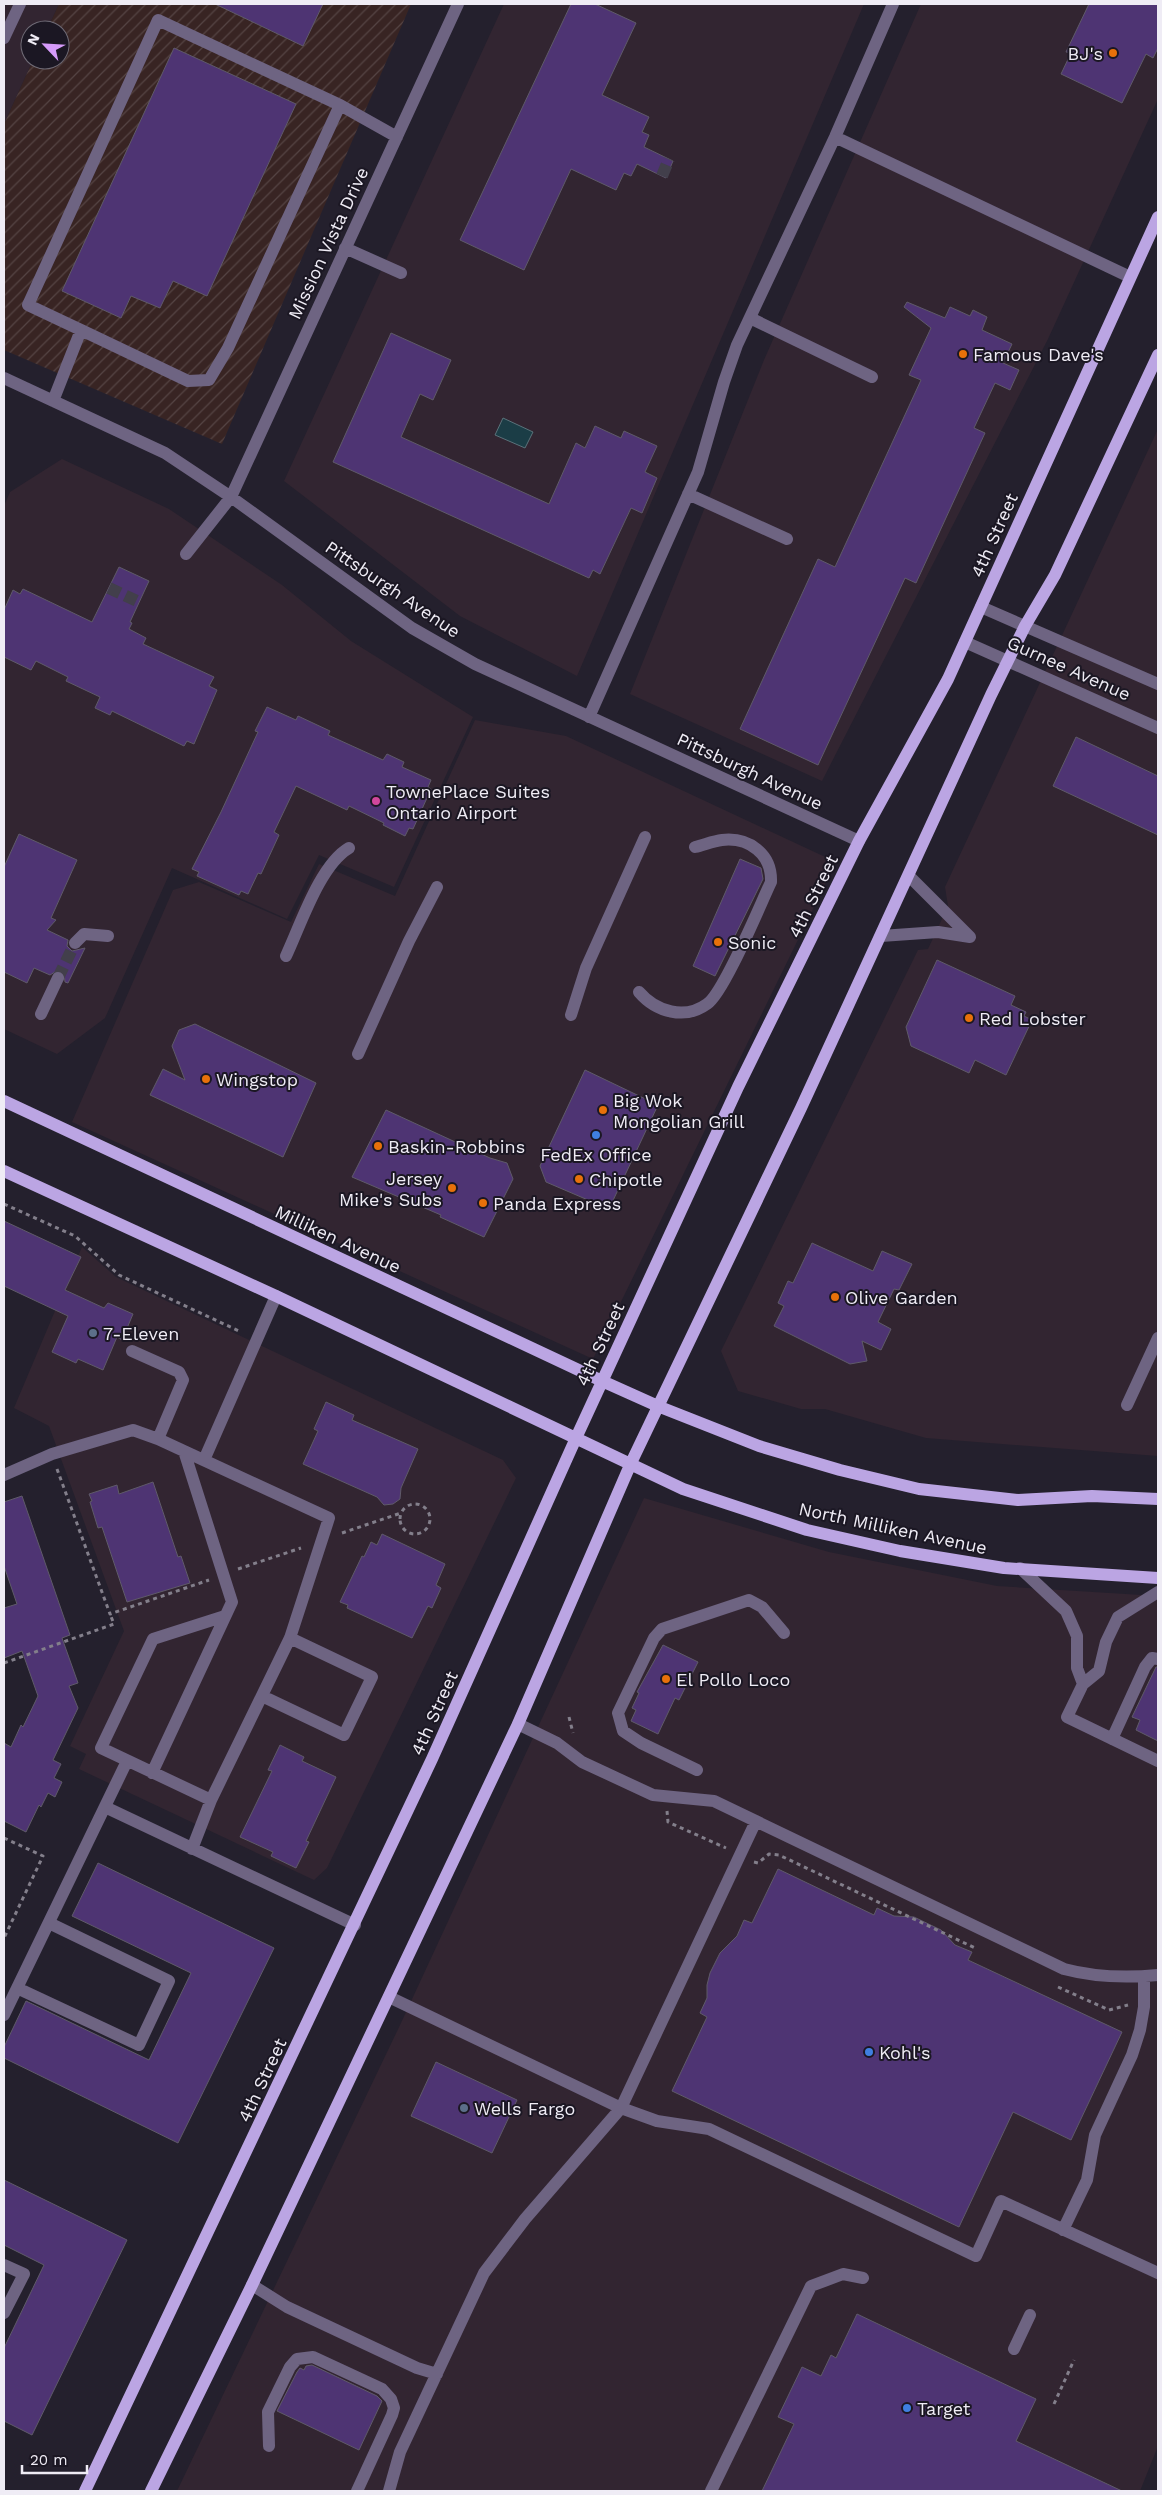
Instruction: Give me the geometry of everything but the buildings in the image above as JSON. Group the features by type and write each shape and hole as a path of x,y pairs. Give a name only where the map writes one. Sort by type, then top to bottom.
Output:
{"main road":[{"name":"4th Street","path":"86,2491 355,1925 738,1087 859,841 948,679 1158,217"},
{"path":"151,2491 252,2285 518,1724 631,1463 660,1408 1008,660 1025,626 1055,575 1158,355"},
{"name":"Milliken Avenue","path":"4,1101 660,1408"},
{"path":"4,1171 276,1296 631,1463"},
{"path":"660,1408 759,1446 840,1470 919,1489 1018,1500 1092,1496 1158,1500"},
{"name":"North Milliken Avenue","path":"631,1463 683,1489 806,1530 900,1551 1004,1568 1158,1578"}],"street":[{"path":"4,38 20,4"},
{"name":"Mission Vista Drive","path":"186,554 230,497 458,4"},
{"path":"589,717 698,472 727,372 750,318 835,137 893,4"},
{"path":"340,105 228,348 208,380 188,381 28,304 158,20 340,105 397,137"},
{"path":"835,137 1130,277"},
{"path":"345,248 401,273"},
{"path":"750,318 872,377"},
{"path":"53,401 82,330"},
{"name":"Pittsburgh Avenue","path":"4,378 165,453 230,497 412,628 475,664 859,841"},
{"path":"688,494 787,539"},
{"name":"Gurnee Avenue","path":"981,607 1158,684"},
{"name":"Gurnee Avenue","path":"965,642 1158,728"},
{"path":"571,1015 586,968 645,837"},
{"path":"639,992 646,1001 674,1013 690,1012 708,1004 722,987 771,882 772,868 763,853 742,842 722,839 695,847"},
{"path":"286,956 327,868 337,855 349,848"},
{"path":"881,936 938,932 970,937 909,876"},
{"path":"358,1054 409,941 437,887"},
{"path":"75,943 84,934 108,936"},
{"path":"41,1014 58,978"},
{"path":"204,1460 276,1296"},
{"path":"1127,1405 1158,1338"},
{"path":"132,1351 179,1372 183,1380 158,1439"},
{"path":"8,1473 52,1454 133,1430 158,1439 329,1518 290,1638 211,1800 192,1849"},
{"path":"152,1773 232,1602 184,1451"},
{"path":"1020,1568 1066,1611 1077,1636 1077,1668 1083,1684"},
{"path":"1158,1592 1118,1617 1106,1642 1099,1671 1083,1684 1068,1717 1158,1762"},
{"path":"697,1770 641,1743 623,1731 618,1713 654,1638 662,1629 749,1600 762,1607 784,1633"},
{"path":"211,1800 101,1748 153,1639 225,1616"},
{"path":"262,1696 344,1735 372,1677 290,1638"},
{"path":"1112,1739 1145,1668 1152,1658 1158,1659"},
{"path":"518,1724 557,1743 582,1762 653,1795 714,1801 1064,1969 1088,1974 1144,1977 1158,1975"},
{"path":"5,2009 49,1923 81,1853 127,1761"},
{"path":"105,1807 355,1925"},
{"path":"388,2491 400,2452 490,2263 621,2108 756,1821"},
{"path":"17,1988 139,2045 169,1980 49,1923"},
{"path":"1064,2230 1087,2180 1095,2135 1137,2038 1144,2007 1144,1977"},
{"path":"389,1997 621,2108 657,2121 709,2129 976,2256 1001,2201 1158,2273"},
{"path":"4,2264 24,2274 4,2313"},
{"path":"711,2491 811,2286 843,2274 863,2278"},
{"path":"252,2285 287,2307 417,2368 437,2374"},
{"path":"1014,2350 1030,2315"},
{"path":"269,2446 268,2412 290,2367 297,2359 313,2357 382,2389 391,2399 394,2408 357,2491"}],"path":[{"path":"4,1204 75,1236 120,1275 239,1331"},
{"path":"4,1663 114,1624 52,1454"},
{"path":"110,1614 401,1513 407,1506 422,1505 428,1512 427,1527 420,1533 410,1533 400,1523 401,1513"},
{"path":"4,1838 44,1856 4,1938"},
{"path":"1054,2404 1074,2360"}],"shaded area":[{"path":"4,4 59,4 52,20 20,20 20,70 28,70 4,124"},
{"path":"59,4 411,4 222,444 4,350 4,124 28,70 70,70 70,20 52,20"},
{"path":"504,4 864,4 577,676 460,616 284,481"},
{"path":"921,4 1158,4 1158,99 1048,339 822,781 630,694 764,360"},
{"path":"1158,429 1158,1456 926,1438 825,1409 801,1409 738,1391 721,1351 918,950 928,949 948,906 945,887"},
{"path":"62,459 169,509 282,585 351,641 473,717 394,887 319,855 287,919 172,868 105,1018 57,1054 4,1029 4,506 10,492"},
{"path":"475,720 566,736 836,862 593,1359 72,1122 173,890 199,882 291,922 319,864 395,896"},
{"path":"82,1247 116,1277 503,1460 516,1478 327,1868 314,1880 79,1769 86,1754 70,1746 124,1631 49,1426 14,1408"},
{"path":"644,1498 829,1552 997,1586 1158,1596 1158,2446 1140,2491 177,2491 401,2023"}],"water":[{"path":"503,418 533,432 525,448 495,435"}],"tunnel":[{"path":"662,176 669,159"},
{"path":"109,588 139,602"},
{"path":"58,978 75,943"}],"place":[{"name":"BJ's","path":"1113,53"},
{"name":"Famous Dave's","path":"963,354"},
{"name":"TownePlace Suites Ontario Airport","path":"376,801"},
{"name":"Sonic","path":"718,942"},
{"name":"Red Lobster","path":"969,1018"},
{"name":"Wingstop","path":"206,1079"},
{"name":"Big Wok Mongolian Grill","path":"603,1110"},
{"name":"FedEx Office","path":"596,1135"},
{"name":"Baskin-Robbins","path":"378,1146"},
{"name":"Chipotle","path":"579,1179"},
{"name":"Jersey Mike's Subs","path":"452,1188"},
{"name":"Panda Express","path":"483,1203"},
{"name":"Olive Garden","path":"835,1297"},
{"name":"7-Eleven","path":"93,1333"},
{"name":"El Pollo Loco","path":"666,1679"},
{"name":"Kohl's","path":"869,2052"},
{"name":"Wells Fargo","path":"464,2108"},
{"name":"Target","path":"907,2408"}]}
